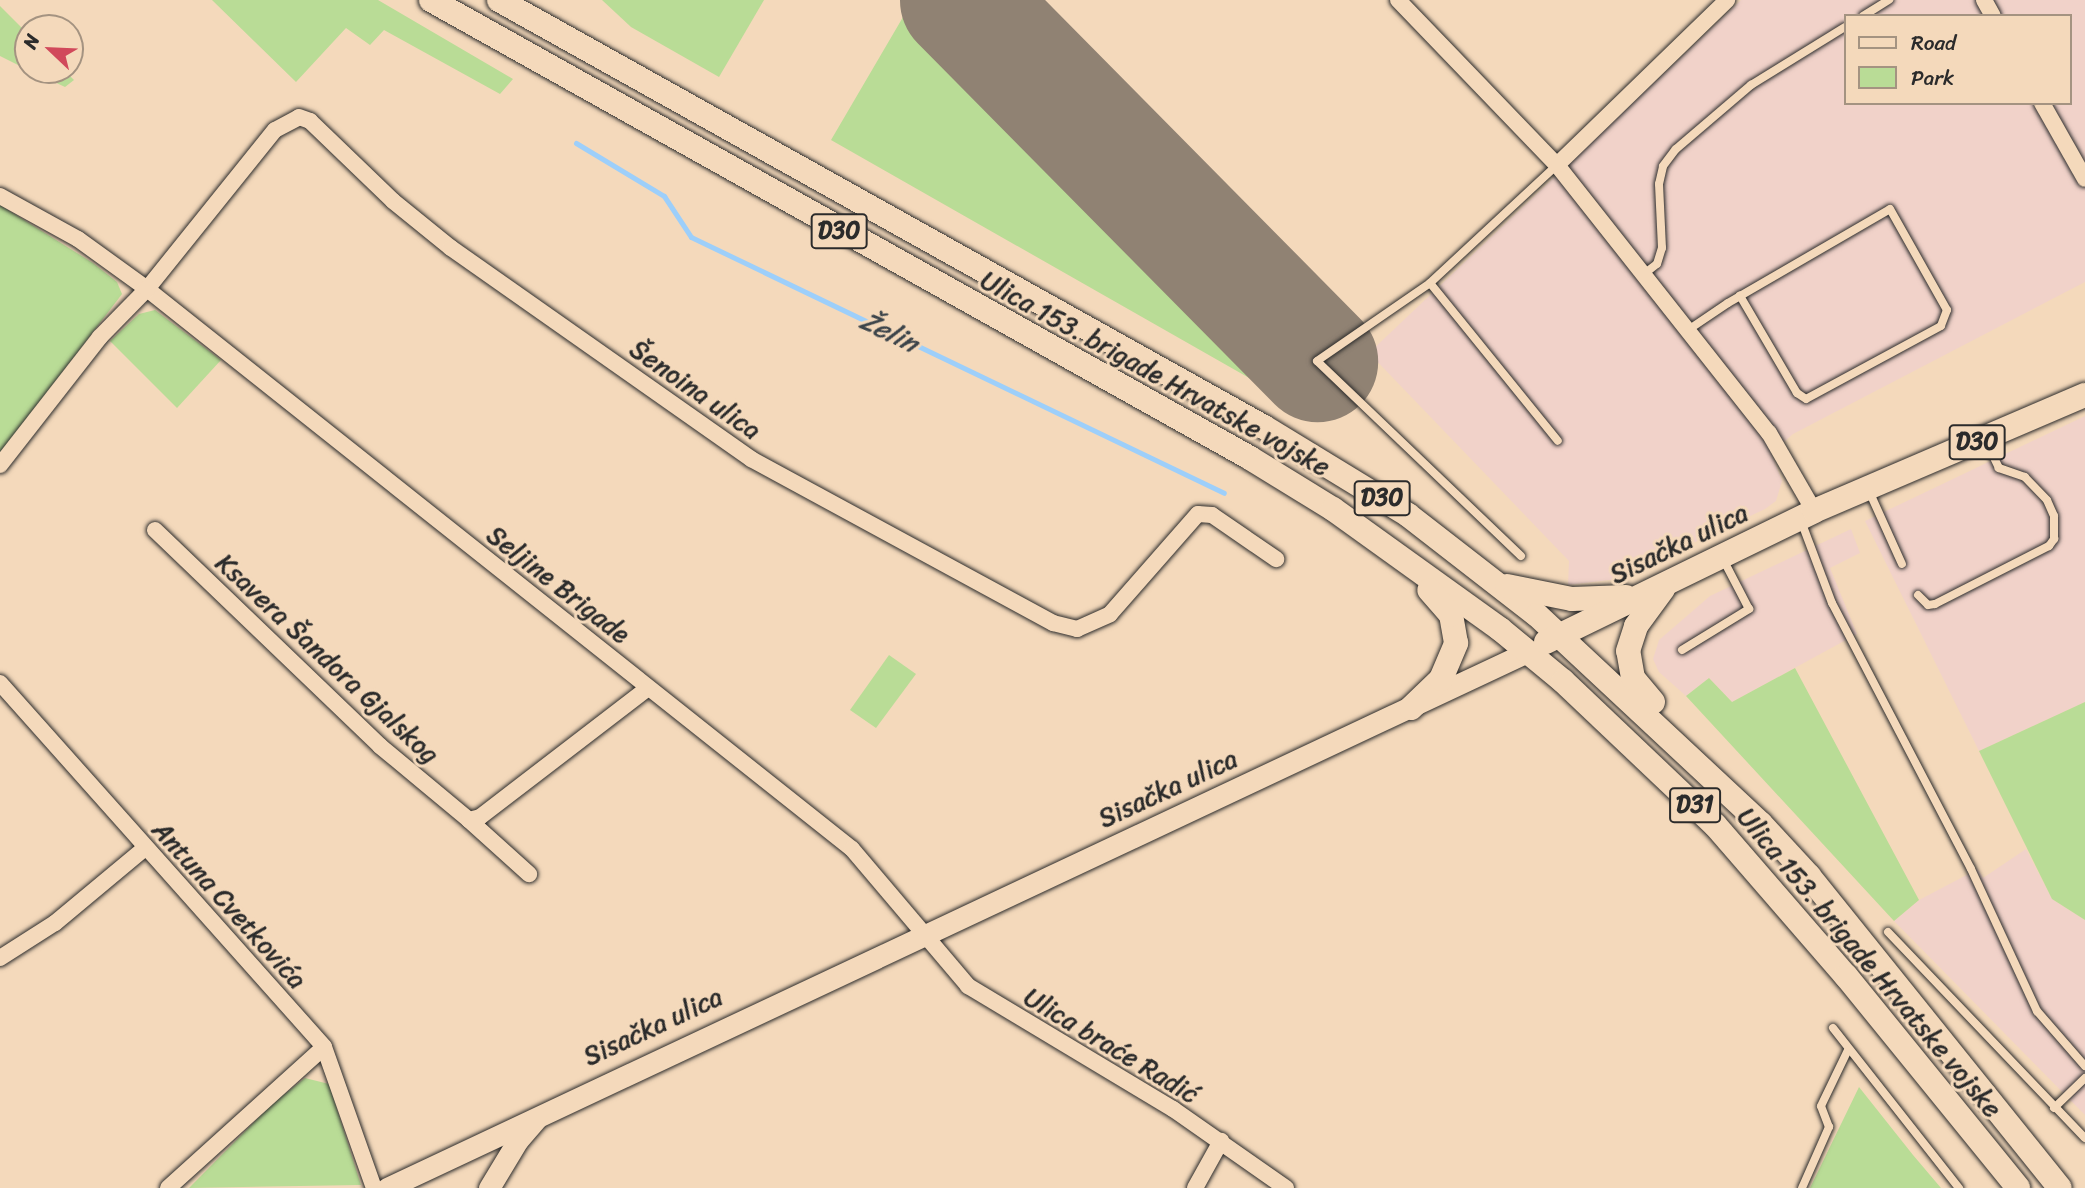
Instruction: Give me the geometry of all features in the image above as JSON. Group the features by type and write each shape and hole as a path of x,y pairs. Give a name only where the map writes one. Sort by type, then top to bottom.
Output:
{"main road":[{"name":"Ulica 153. brigade Hrvatske vojske","path":"431,0 1250,458 1410,564 1527,652 1724,834 1846,976 2018,1188"},
{"name":"Ulica 153. brigade Hrvatske vojske","path":"499,0 1344,473 1408,515 1559,636 1674,738 1809,876 2060,1188"},
{"name":"Sisačka ulica","path":"387,1188 460,1150 1411,708 1807,515 2085,396"},
{"path":"1410,564 1451,615 1456,628 1448,669 1411,708"},
{"path":"1491,581 1572,599 1641,596"},
{"path":"1670,582 1636,626 1628,665 1636,684 1667,720 1674,738"},
{"path":"489,1187 518,1140 543,1113"},
{"path":"460,1150 485,1162 489,1187"}],"street":[{"path":"1398,0 1557,164 1782,451 1807,515"},
{"path":"1557,164 1727,0"},
{"path":"2043,105 2085,179"},
{"name":"Šenoina ulica","path":"147,289 275,130 292,118 306,118 430,232 751,459 1053,623 1077,629 1110,614 1198,514 1212,515 1276,559"},
{"name":"Seljine Brigade","path":"0,197 78,239 147,289 852,849 924,934"},
{"path":"0,465 100,337 147,289"},
{"name":"Ksavera Šandora Gjalskog","path":"155,530 380,746 529,873"},
{"name":"Antuna Cvetkovića","path":"0,683 324,1047 374,1188"},
{"path":"469,820 480,817 648,688"},
{"path":"0,958 55,923 145,848"},
{"name":"Ulica braće Radić","path":"924,934 946,964 988,1001 1127,1080 1286,1188"},
{"path":"168,1188 324,1047"},
{"path":"1195,1188 1220,1141"}],"lane":[{"path":"1866,14 1889,0"},
{"path":"1644,274 1657,264 1661,248 1659,184 1663,166 1676,149 1751,85 1843,28"},
{"path":"1521,556 1317,361 1430,283 1557,164"},
{"path":"1688,330 1740,296 1890,209 1947,310 1941,326 1806,399 1797,393 1740,296"},
{"path":"1430,283 1558,441"},
{"path":"1918,595 1928,605 1935,604 2049,546 2054,538 2054,516 2047,500 2025,477 1999,468 1985,438"},
{"path":"1868,488 1902,564"},
{"path":"1807,515 1832,603 1971,869 2037,1011 2085,1066"},
{"path":"1682,650 1749,609 1721,557"},
{"path":"1888,932 2085,1138"},
{"path":"1833,1028 1959,1188"},
{"path":"1802,1188 1829,1127 1821,1106 1848,1050"},
{"path":"2054,1108 2085,1078"}],"shaded area":[{"path":"1741,0 2085,0 2085,282 1793,434 1771,453 1782,481 1776,501 1765,509 1617,579 1568,585 1569,561 1369,353"},
{"path":"2085,416 2085,702 1979,751 1865,521"},
{"path":"1851,529 1860,553 1830,568 1857,634 1732,702 1709,678 1686,696 1659,672 1653,659 1659,640 1710,596"},
{"path":"2026,849 2052,899 2085,920 2085,1115 1894,921 1919,900 1978,869 1983,878"}],"green space":[{"path":"212,0 378,0 513,79 500,94 384,30 370,45 346,28 296,82"},
{"path":"602,0 764,0 719,77 631,27"},
{"path":"913,0 1321,389 1308,398 1288,400 831,140"},
{"path":"0,6 14,20 14,63 0,56"},
{"path":"0,205 93,263 117,282 122,294 0,454"},
{"path":"155,310 221,360 177,408 110,341 139,314"},
{"path":"889,655 916,674 876,728 850,710"},
{"path":"1795,668 1919,900 1894,921 1686,696 1709,678 1732,702"},
{"path":"2085,702 2085,920 2052,899 1979,751"},
{"path":"305,1078 329,1084 361,1185 189,1188 272,1104"},
{"path":"1859,1087 1913,1155 1941,1188 1810,1188"}],"waterway":[{"name":"Želin","path":"576,143 664,196 691,237 1224,493"}],"runway":[{"path":"960,0 1317,361"}]}
